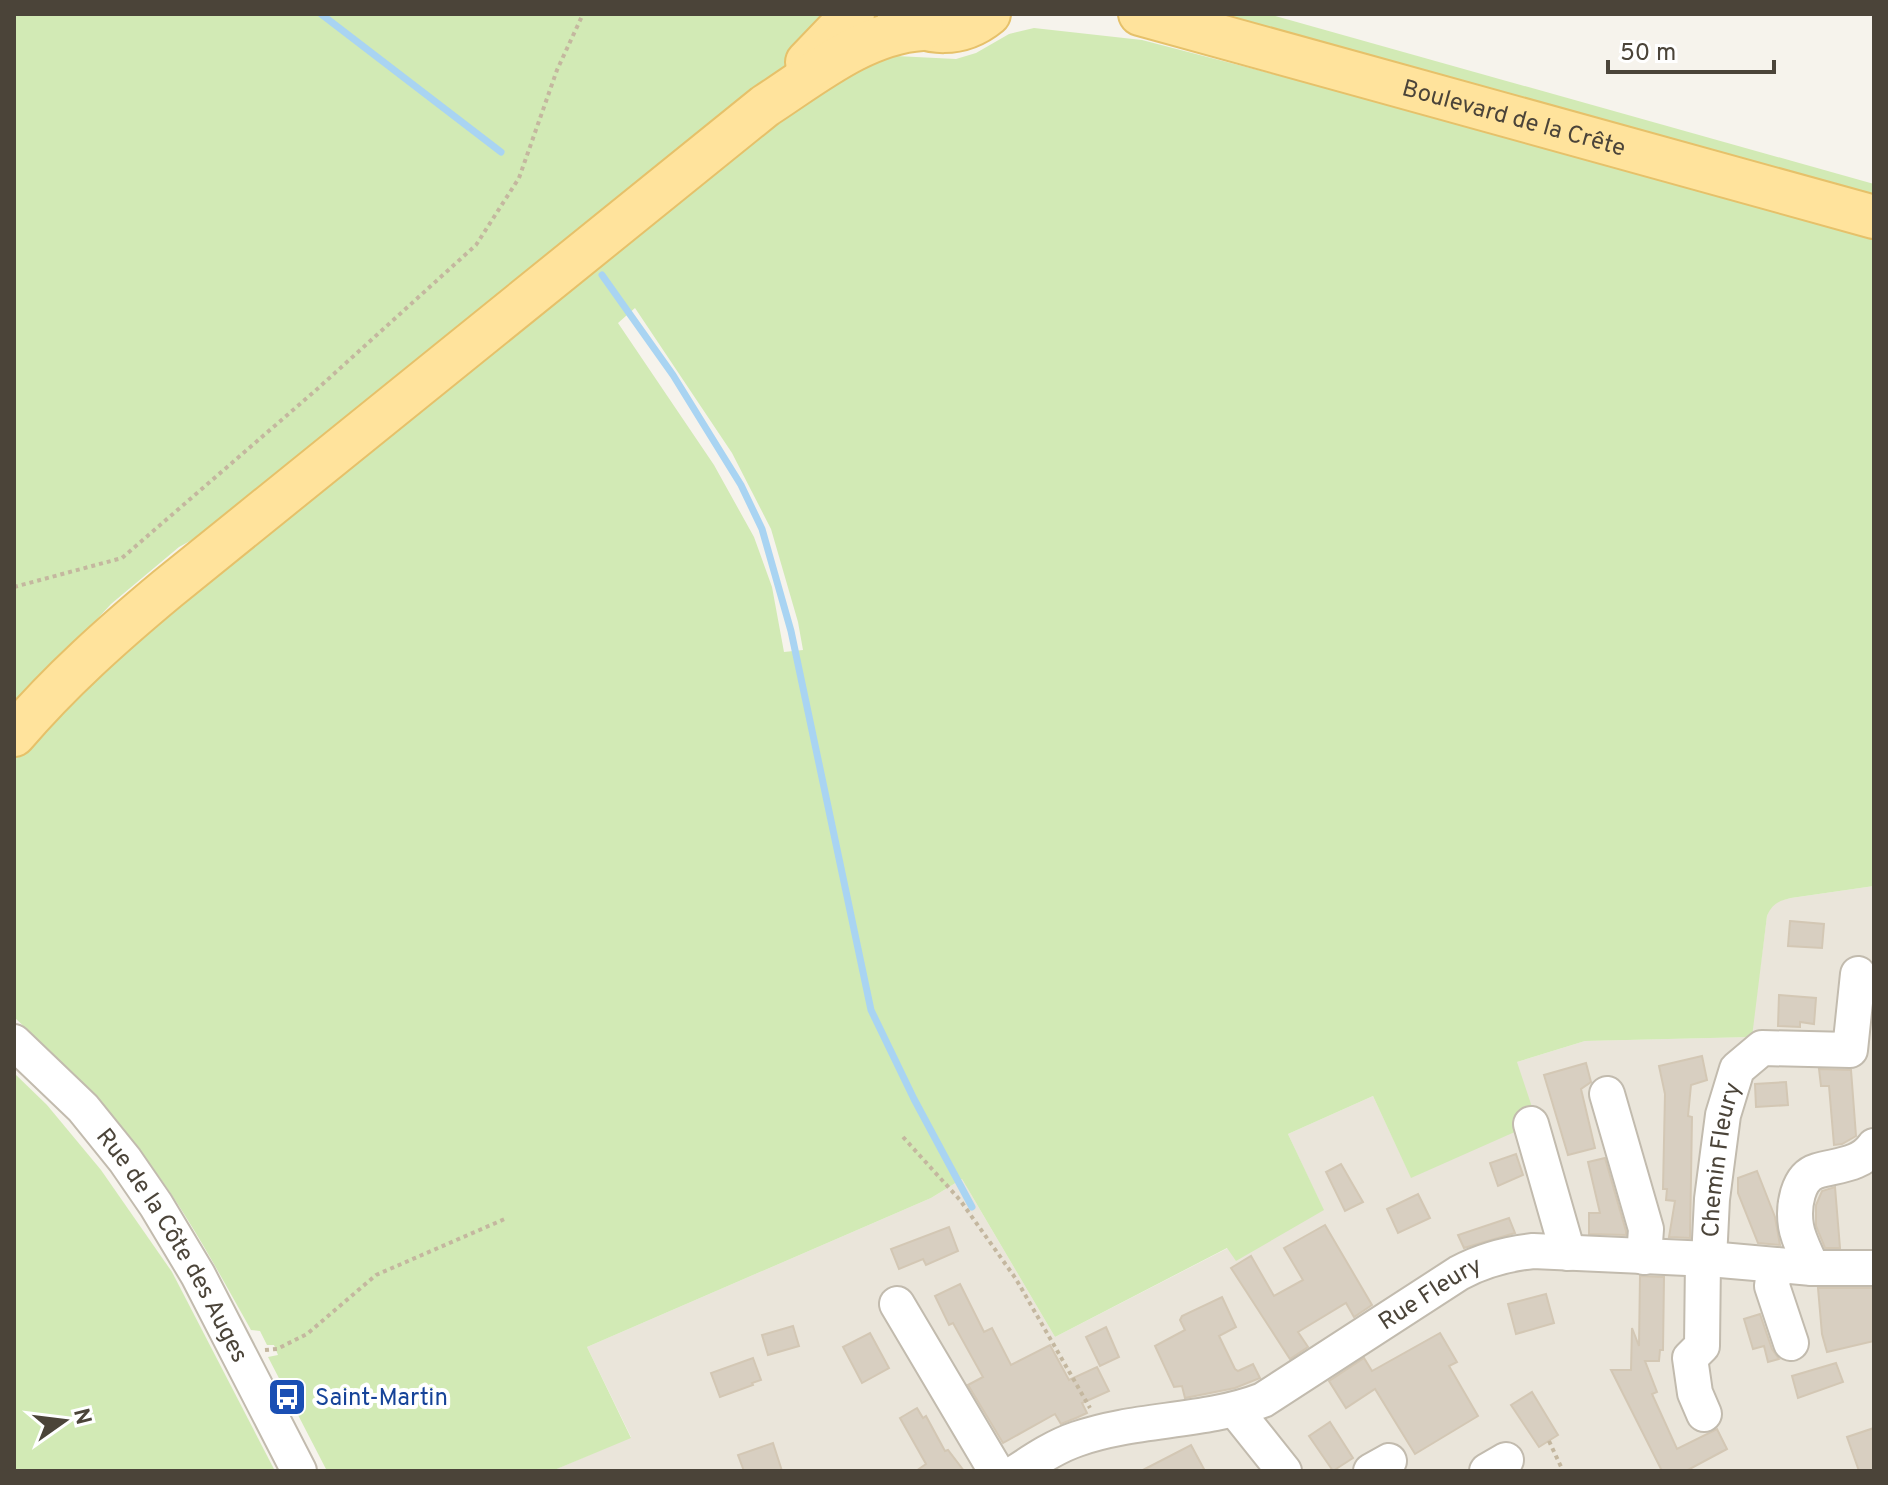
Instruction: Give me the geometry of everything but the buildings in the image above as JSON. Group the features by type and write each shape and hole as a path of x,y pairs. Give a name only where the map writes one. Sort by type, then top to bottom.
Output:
{"main road":[{"path":"765,106 853,14"},
{"path":"14,735 75,672 155,599 765,106 838,59 870,41 897,32 909,22 953,32 967,28 989,14"},
{"name":"Boulevard de la Crête","path":"1137,16 1874,217"}],"street":[{"name":"Chemin Fleury","path":"1706,1259 1723,1115 1737,1069 1762,1048 1850,1050 1858,974"},
{"name":"Rue de la Côte des Auges","path":"14,1042 83,1108 156,1205 198,1275 299,1471"},
{"path":"1607,1094 1646,1229 1644,1257"},
{"path":"1531,1124 1568,1253"},
{"path":"1812,1268 1796,1227 1796,1205 1802,1180 1813,1172 1848,1164 1867,1155 1874,1146"},
{"name":"Rue Fleury","path":"1018,1471 1075,1439 1103,1431 1236,1411 1263,1400 1474,1265 1489,1259 1533,1251 1706,1259 1812,1268 1874,1268"},
{"path":"1704,1414 1695,1393 1690,1358 1702,1346 1706,1259"},
{"path":"1775,1265 1772,1286 1791,1343"},
{"path":"897,1304 996,1471"},
{"path":"1236,1411 1284,1471"}],"path":[{"path":"14,587 122,558 315,391 476,245 519,178 557,70 583,14"},
{"path":"903,1137 960,1200 1016,1279 1103,1431"},
{"path":"239,1353 277,1349 307,1334 376,1275 507,1218"},
{"path":"1549,1441 1563,1471"}],"shaded area":[{"path":"1874,886 1874,1471 552,1471 631,1437 587,1347 931,1198 962,1179 1055,1337 1228,1248 1236,1260 1323,1209 1288,1134 1373,1096 1411,1177 1517,1062 1585,1041 1751,1037 1770,907 1791,898"}],"green space":[{"path":"14,14 842,14 738,109 241,513 179,547 111,604 14,716"},
{"path":"1190,14 1268,14 1874,184 1874,204"},
{"path":"1034,28 1142,40 1874,238 1874,886 1791,898 1771,909 1767,916 1752,1037 1585,1041 1517,1062 1537,1122 1411,1178 1373,1096 1288,1134 1324,1210 1236,1261 1227,1248 1055,1337 962,1179 931,1198 587,1347 631,1438 552,1471 327,1471 268,1357 278,1355 274,1345 267,1345 260,1331 251,1330 166,1186 104,1108 14,1017 14,755 98,668 767,121 876,55 956,59 976,53 1009,34","holes":["635,308 732,453 771,529 803,650 784,652 772,587 754,537 714,465 618,323"]},
{"path":"14,1073 47,1105 101,1170 172,1272 275,1471 14,1471"}],"waterway":[{"path":"321,14 501,152"},
{"path":"602,275 673,375 741,485 762,529 791,631 871,1010 972,1207"}],"place":[{"name":"Saint-Martin","path":"287,1397"}]}
